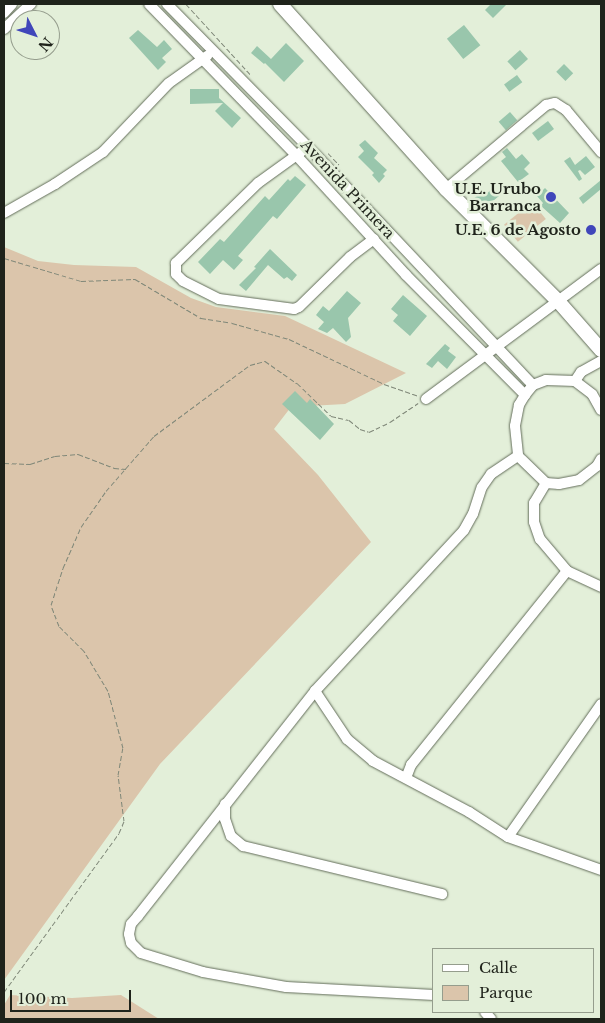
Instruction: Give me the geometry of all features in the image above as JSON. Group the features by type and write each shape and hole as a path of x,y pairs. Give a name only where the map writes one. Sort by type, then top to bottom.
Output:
{"main road":[{"path":"284,5 446,189 558,301 601,350"}],"street":[{"path":"4,13 12,4"},
{"path":"4,29 31,4"},
{"name":"Avenida Primera","path":"149,4 297,156 406,275 524,395"},
{"name":"Avenida Primera","path":"167,4 212,52 308,147 494,346 533,385"},
{"path":"4,213 55,184 103,152 170,83 212,52"},
{"path":"446,189 546,105 555,103 566,110 601,152"},
{"path":"308,147 258,183 176,263 176,274 183,281 218,299 294,309 299,307 350,257 374,239"},
{"path":"426,399 483,354 601,269"},
{"path":"575,381 581,372 601,360"},
{"path":"601,410 592,394 575,381 546,380 533,385 524,395 519,405 515,426 518,456 546,483 559,484 579,480 596,466 601,459"},
{"path":"432,995 286,987 203,972 141,953 131,944 129,934 131,924 315,692 464,530 473,514 482,487 491,474 518,456"},
{"path":"546,483 534,503 534,522 540,540 567,571 601,587"},
{"path":"406,778 411,765 567,571"},
{"path":"315,692 347,739 373,761 469,812 508,838 601,870"},
{"path":"508,838 601,704"},
{"path":"225,804 226,819 232,836 243,846 442,894"}],"path":[{"path":"4,258 81,281 135,279 201,318 232,323 289,339 384,384 426,399"},
{"path":"4,992 119,833 124,821 118,775 123,748 108,690 84,651 59,626 51,605 63,568 81,527 106,491 154,436 250,365 265,361 296,383 331,416 349,420 360,429 369,432 390,422 426,399"},
{"path":"4,463 30,464 55,456 78,454 114,468 126,469"}],"green space":[{"path":"532,202 546,219 518,242 504,225"},
{"path":"4,247 38,261 74,265 136,267 191,298 216,307 285,316 406,373 345,404 291,407 274,429 318,475 371,542 160,764 4,980"},
{"path":"10,995 72,998 121,995 159,1019 4,1019 4,1005"}],"building":[{"path":"491,4 507,4 493,18 485,10"},
{"path":"464,25 480,45 463,59 447,39"},
{"path":"138,30 157,47 164,40 172,49 162,58 166,62 158,70 129,38"},
{"path":"286,43 304,61 284,82 265,63 251,53 257,46 271,59"},
{"path":"520,50 528,59 515,70 507,61"},
{"path":"564,64 573,73 565,81 556,72"},
{"path":"517,75 522,82 509,92 504,84"},
{"path":"190,89 219,89 219,98 241,118 232,128 215,111 223,103 190,104"},
{"path":"510,112 517,120 506,130 499,122"},
{"path":"548,121 554,129 538,141 532,133"},
{"path":"365,140 378,153 374,158 387,170 379,183 372,175 374,173 358,157 364,151 359,145"},
{"path":"507,148 516,159 522,154 530,163 524,169 529,174 518,182 501,161 506,157 502,152"},
{"path":"586,156 595,167 585,175 580,170 578,171 582,179 579,181 564,161 570,157 575,165"},
{"path":"295,176 306,185 277,219 273,216 238,256 243,260 234,270 223,260 210,274 198,262 220,239 224,242 265,196 269,200 288,179 290,181"},
{"path":"601,180 601,189 583,204 579,198"},
{"path":"493,188 499,196 481,211 473,199 481,193 484,196"},
{"path":"545,188 569,213 560,223 541,206 543,203 537,196"},
{"path":"270,249 297,275 292,281 287,277 284,279 268,265 246,291 239,285 256,268 254,267"},
{"path":"347,291 361,303 348,318 351,337 346,342 333,328 327,333 318,329 324,322 316,315 323,306 329,311"},
{"path":"403,295 427,316 410,336 393,321 398,315 391,309"},
{"path":"445,344 450,348 448,351 456,357 447,369 438,361 432,368 426,364"},
{"path":"295,391 307,403 310,399 334,424 320,440 282,404"}],"place":[{"name":"U.E. Urubo Barranca","path":"551,197"},
{"name":"U.E. 6 de Agosto","path":"591,230"}]}
